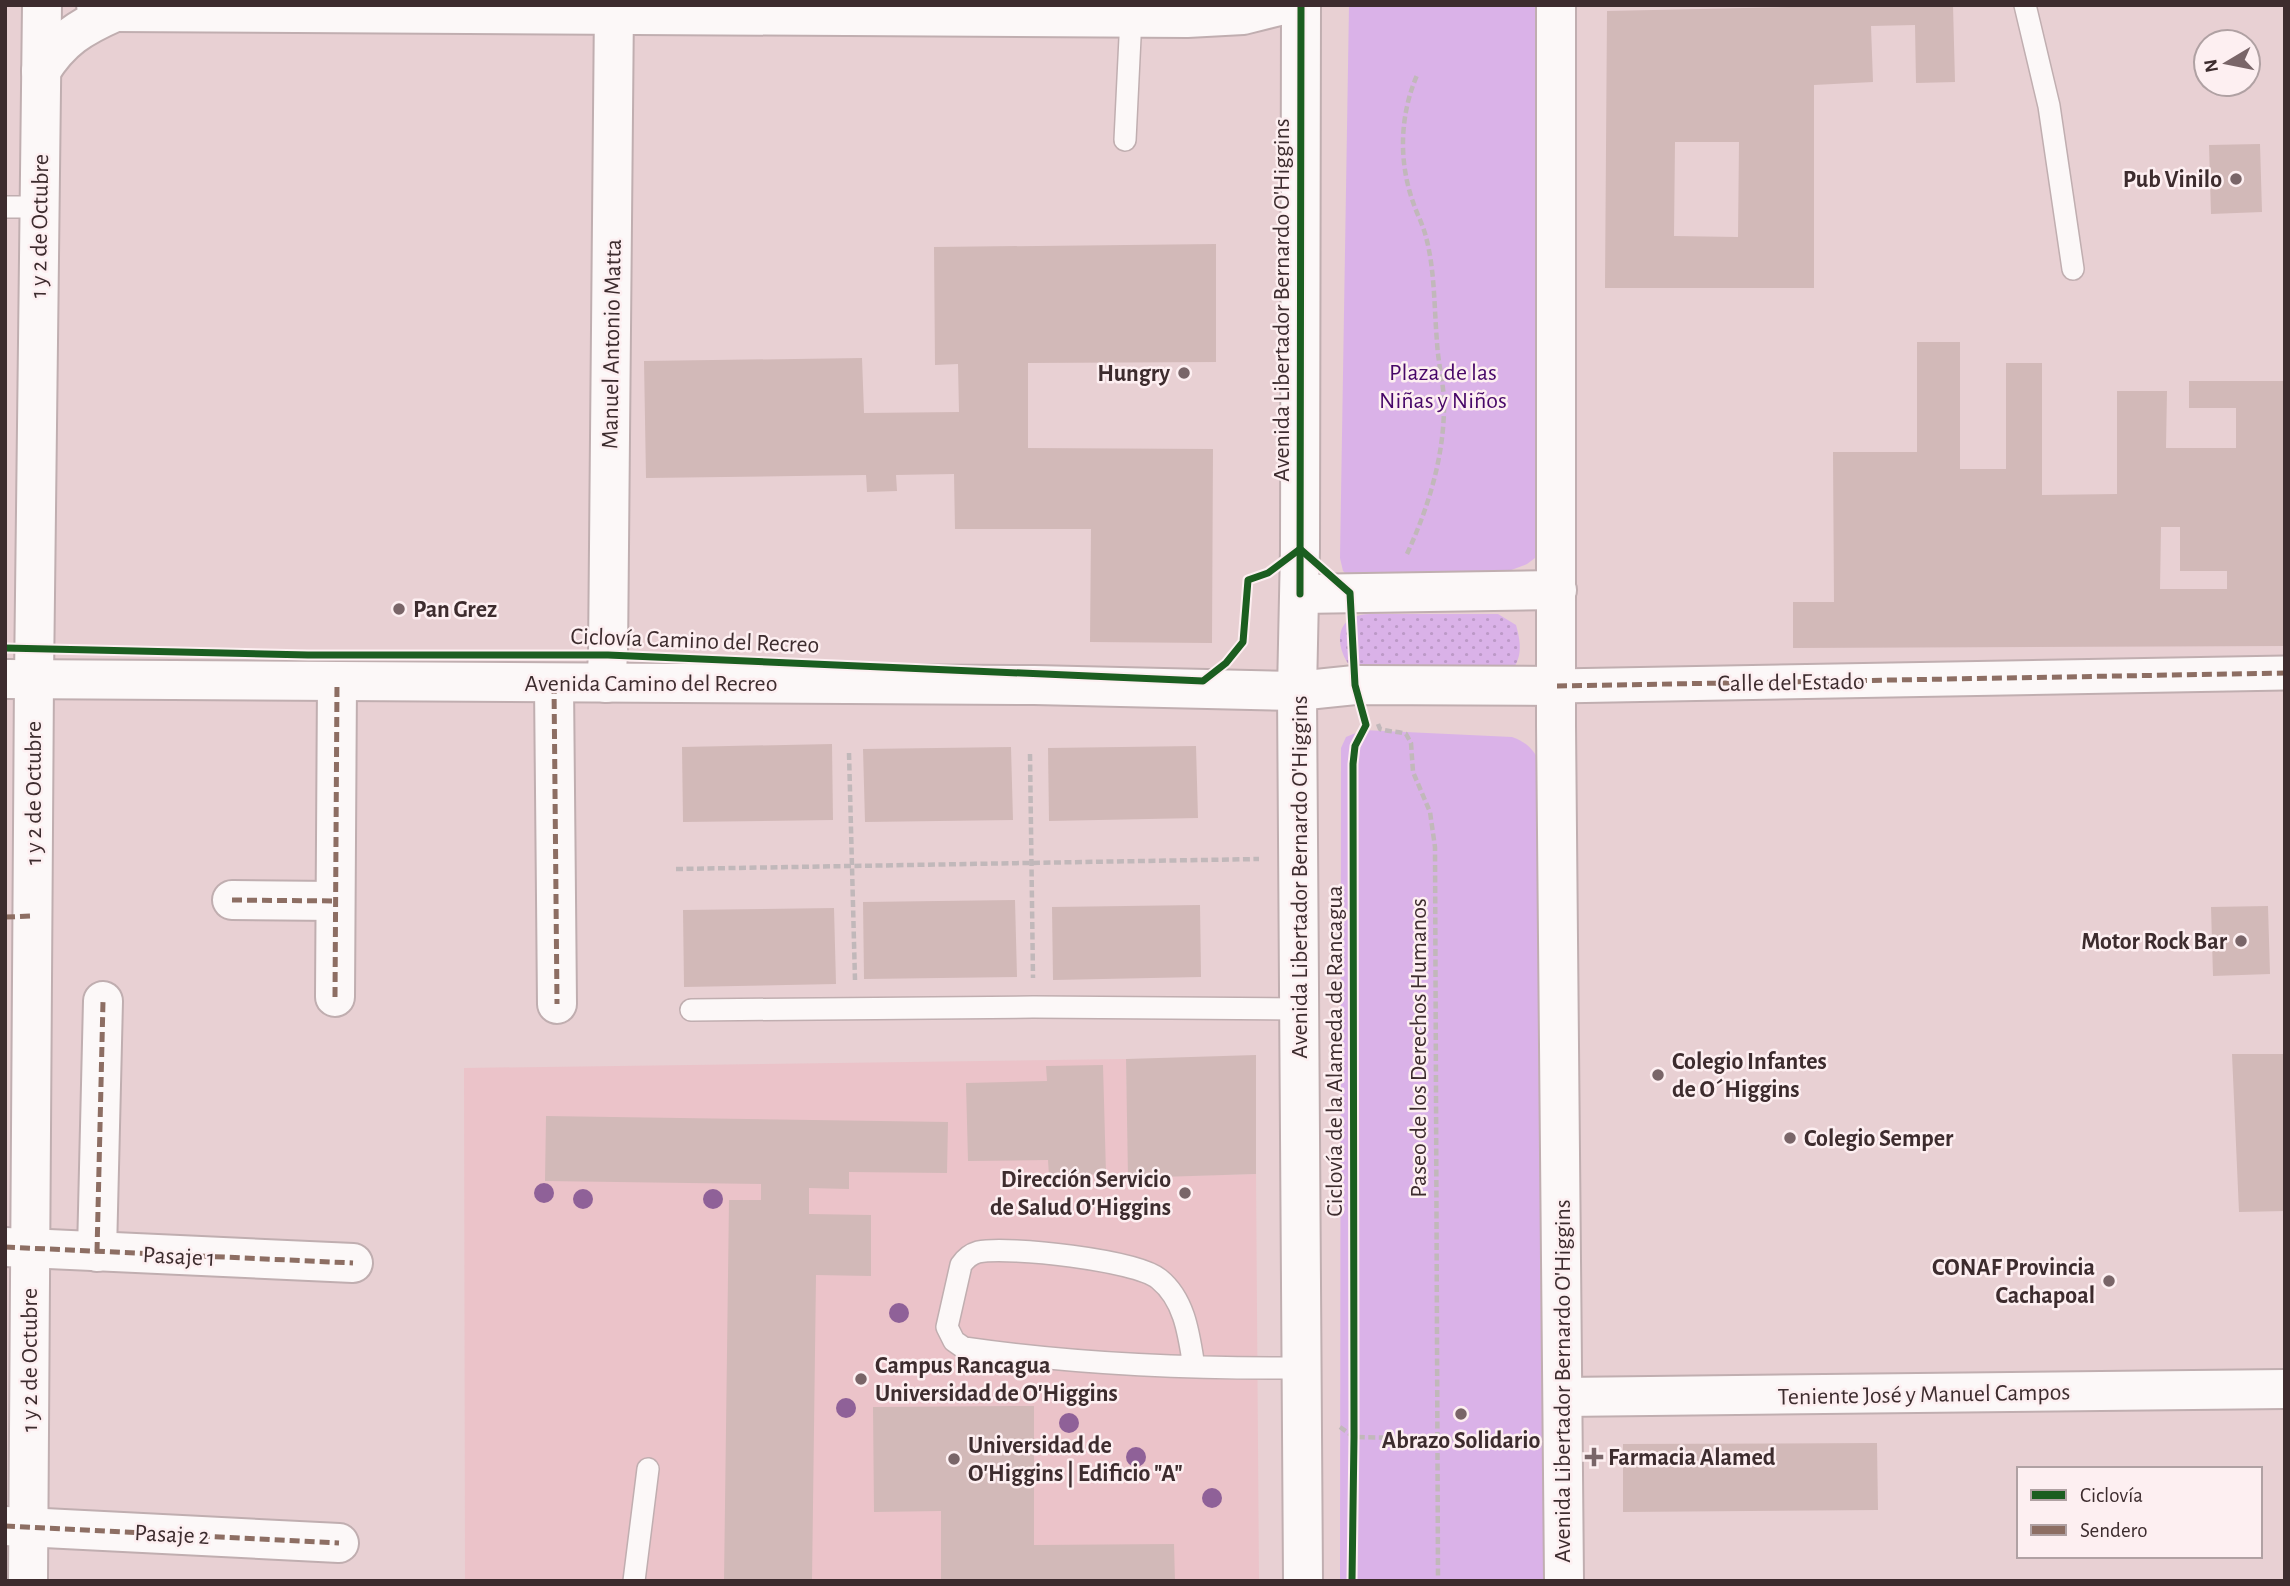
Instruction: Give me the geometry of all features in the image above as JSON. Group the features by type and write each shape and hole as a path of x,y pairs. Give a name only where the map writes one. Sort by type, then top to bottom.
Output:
{"street":[{"name":"1 y 2 de Octubre","path":"28,1581 16,1526 22,207 41,71 42,5"},
{"path":"41,71 50,57 78,29 105,8 614,10 1131,17 1243,15 1283,5"},
{"name":"Avenida Libertador Bernardo O'Higgins","path":"1301,5 1300,594 1297,691 1303,1581"},
{"name":"Avenida Libertador Bernardo O'Higgins","path":"1556,5 1557,686 1564,1581"},
{"name":"Manuel Antonio Matta","path":"606,682 614,10"},
{"path":"1300,594 1557,590"},
{"name":"Calle del Estado","path":"1297,691 1369,685 1557,686 2285,673"},
{"name":"Avenida Camino del Recreo","path":"20,679 1034,685 1297,691"},
{"path":"335,997 337,682"},
{"path":"554,684 557,1004"},
{"path":"232,900 335,901"},
{"path":"97,1252 103,1001"},
{"name":"Pasaje 1","path":"17,1247 353,1263"},
{"name":"Teniente José y Manuel Campos","path":"1563,1398 2285,1390"},
{"name":"Pasaje 2","path":"16,1526 339,1543"}],"lane":[{"path":"2025,5 2049,106 2073,269"},
{"path":"1125,140 1131,17"},
{"path":"691,1010 1033,1007 1300,1009"},
{"path":"1194,1367 1187,1323 1172,1292 1156,1276 1111,1262 1038,1252 977,1252 966,1258 961,1265 947,1327 954,1342 964,1348 1039,1359 1194,1367 1302,1368"},
{"path":"634,1581 648,1469"}],"path":[{"path":"1404,561 1424,516 1443,436 1444,398 1437,344 1436,302 1426,236 1405,177 1403,155 1409,92 1418,73"},
{"path":"849,753 856,1009"},
{"path":"1030,754 1033,1007"},
{"path":"676,869 1299,858"},
{"path":"1301,1415 1328,1419 1354,1437 1563,1440"},
{"path":"1354,1423 1354,1449"},
{"path":"1438,1581 1439,1440"}],"shaded area":[{"name":"Campus Rancagua Universidad de O'Higgins","path":"1126,1059 1129,1177 1256,1174 1259,1581 465,1581 464,1068"}],"green space":[{"name":"Plaza de las Niñas y Niños","path":"1349,5 1544,5 1543,552 1527,564 1506,572 1352,579 1343,571 1340,558"},
{"path":"1498,614 1516,625 1520,644 1519,656 1510,673 1350,666 1343,653 1341,631 1349,620 1359,615"},
{"path":"1363,730 1512,737 1525,743 1534,752 1545,777 1545,1581 1340,1581 1341,748 1346,737"}],"building":[{"path":"1953,5 1955,82 1916,83 1915,25 1871,26 1873,82 1814,85 1814,288 1605,288 1607,11","holes":["1675,142 1739,142 1738,237 1674,236"]},
{"name":"Pub Vinilo","path":"2260,144 2262,212 2211,214 2209,145"},
{"path":"1216,244 1216,362 1028,363 1028,448 1213,449 1212,643 1090,642 1091,529 955,529 954,474 896,475 897,491 867,492 866,475 646,478 644,361 862,358 864,413 959,412 958,364 935,365 934,247"},
{"path":"1917,342 1960,342 1960,469 2006,469 2006,363 2042,363 2042,495 2117,494 2117,391 2167,391 2166,448 2236,448 2236,408 2189,408 2189,381 2285,381 2285,646 1793,648 1793,602 1834,602 1833,452 1917,452","holes":["2161,527 2180,527 2180,571 2227,571 2227,589 2160,589"]},
{"path":"832,744 833,820 683,822 682,747"},
{"path":"1196,746 1198,818 1049,821 1048,748"},
{"path":"1011,747 1013,820 865,822 863,749"},
{"path":"1015,900 1017,977 864,979 863,902"},
{"path":"1200,905 1201,977 1053,980 1052,907"},
{"name":"Motor Rock Bar","path":"2268,906 2270,974 2213,976 2211,907"},
{"path":"834,908 836,984 684,987 683,910"},
{"path":"2232,1054 2285,1054 2285,1211 2239,1212"},
{"path":"1256,1055 1256,1174 1128,1178 1126,1059"},
{"path":"1103,1065 1106,1174 1049,1176 1048,1160 968,1161 966,1083 1047,1081 1046,1066"},
{"path":"546,1116 948,1122 947,1173 849,1172 849,1189 809,1188 809,1214 871,1215 871,1276 816,1275 812,1581 724,1581 729,1200 761,1200 761,1184 545,1181"},
{"name":"Universidad de O'Higgins | Edificio \"A\"","path":"1034,1406 1034,1545 1174,1544 1175,1581 941,1581 941,1511 874,1512 873,1407"},
{"path":"1877,1443 1878,1510 1623,1512 1623,1444"}],"marked path":[{"path":"1557,686 2285,673"},
{"path":"335,997 337,682"},
{"path":"554,684 557,1004"},
{"path":"232,900 335,901"},
{"path":"5,917 32,916"},
{"path":"97,1252 103,1001"},
{"path":"5,1247 353,1263"},
{"path":"5,1526 339,1543"}],"cycle path":[{"path":"1300,594 1301,5"},
{"name":"Ciclovía Camino del Recreo","path":"5,648 308,655 608,655 1203,681 1226,663 1243,642 1248,580 1268,573 1300,549 1350,593 1355,685 1366,725 1355,746 1353,764 1352,1581"}],"place":[{"name":"Pub Vinilo","path":"2236,179"},
{"name":"Hungry","path":"1184,373"},
{"name":"Pan Grez","path":"399,609"},
{"name":"Motor Rock Bar","path":"2241,941"},
{"name":"Colegio Infantes de O´Higgins","path":"1658,1075"},
{"name":"Colegio Semper","path":"1790,1138"},
{"name":"Dirección Servicio de Salud O'Higgins","path":"1185,1193"},
{"name":"CONAF Provincia Cachapoal","path":"2109,1281"},
{"name":"Campus Rancagua Universidad de O'Higgins","path":"861,1379"},
{"name":"Abrazo Solidario","path":"1461,1414"},
{"name":"Farmacia Alamed","path":"1594,1457"},
{"name":"Universidad de O'Higgins | Edificio \"A\"","path":"954,1459"}]}
